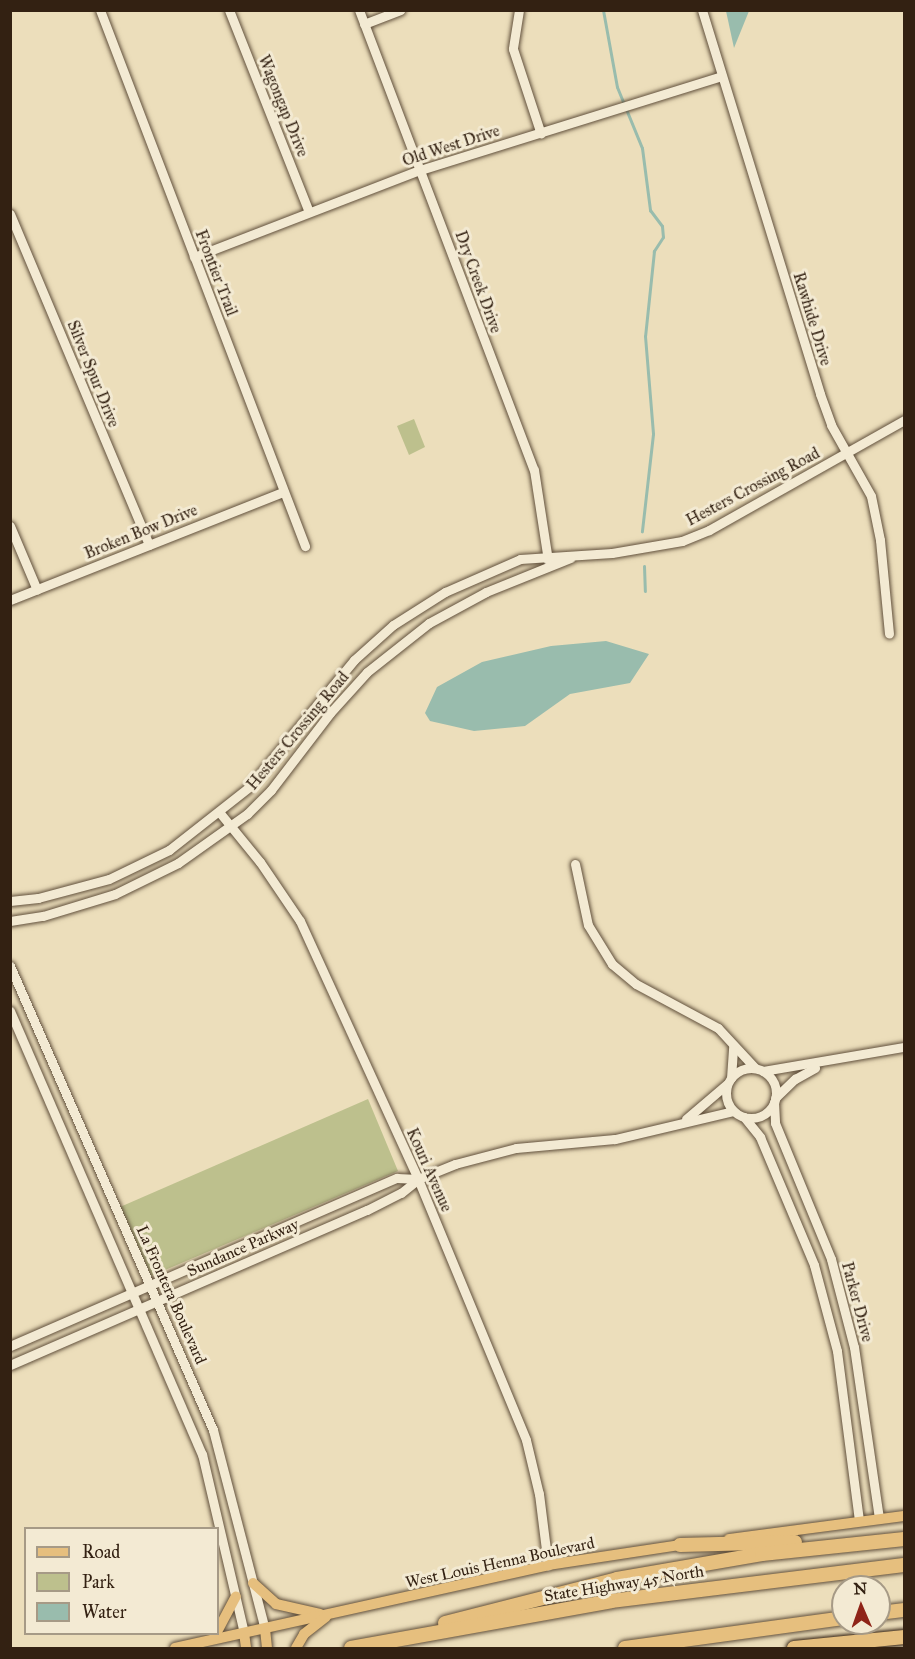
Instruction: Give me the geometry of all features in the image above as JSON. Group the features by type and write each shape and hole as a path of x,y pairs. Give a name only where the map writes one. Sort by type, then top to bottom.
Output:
{"highway":[{"path":"680,1545 727,1546 904,1537"},
{"path":"355,1648 617,1579 762,1554 904,1537"},
{"name":"State Highway 45 North","path":"355,1648 611,1601 782,1578 904,1565"},
{"path":"625,1648 831,1619"},
{"path":"815,1648 904,1631"},
{"path":"794,1648 904,1637"}],"main road":[{"name":"West Louis Henna Boulevard","path":"175,1648 196,1647 265,1629 548,1565 680,1545 904,1516"},
{"path":"253,1583 276,1604 329,1615"},
{"path":"219,1628 236,1596"},
{"path":"296,1648 304,1634 329,1615"},
{"name":"La Frontera Boulevard","path":"265,1629 267,1648"},
{"name":"La Frontera Boulevard","path":"244,1634 246,1648"},
{"path":"196,1647 211,1635"}],"street":[{"name":"Frontier Trail","path":"100,10 305,546"},
{"name":"Wagongap Drive","path":"229,10 309,212"},
{"name":"Dry Creek Drive","path":"359,10 534,470 549,569"},
{"path":"364,24 400,10"},
{"path":"519,10 513,49 541,134"},
{"name":"Rawhide Drive","path":"702,10 820,393 847,454 871,496 880,540 889,634"},
{"name":"Old West Drive","path":"194,257 420,170 721,76"},
{"name":"Silver Spur Drive","path":"10,214 149,545"},
{"name":"Hesters Crossing Road","path":"10,901 38,898 109,879 170,850 220,813 273,760 330,685 393,625 475,576 520,559 548,556 570,558 682,541 709,530 904,420"},
{"name":"Broken Bow Drive","path":"10,600 283,492"},
{"path":"10,526 37,590"},
{"name":"Hesters Crossing Road","path":"10,921 43,916 115,894 178,863 230,828 271,790 330,713 367,672 429,623 486,592 549,569 570,558"},
{"name":"Kouri Avenue","path":"220,813 260,862 300,921 418,1179 526,1440 539,1494 548,1565"},
{"path":"574,864 588,925 612,964 636,984 717,1028 773,1083 775,1100"},
{"name":"La Frontera Boulevard","path":"10,966 219,1448 265,1629"},
{"name":"La Frontera Boulevard","path":"10,1011 202,1454 244,1634"},
{"path":"734,1046 726,1098 733,1111 744,1117 764,1115 795,1079 822,1064"},
{"path":"729,1081 746,1068 759,1070 822,1064 904,1047"},
{"name":"Sundance Parkway","path":"686,1119 729,1081"},
{"name":"Parker Drive","path":"775,1100 775,1122 831,1259 855,1347 879,1518"},
{"name":"Sundance Parkway","path":"10,1365 367,1210 418,1179 455,1164 516,1148 615,1139 686,1119 733,1111"},
{"name":"Parker Drive","path":"744,1117 760,1137 814,1265 837,1351 859,1521"},
{"name":"Sundance Parkway","path":"10,1347 397,1178 418,1179"},
{"path":"792,1210 808,1204"},
{"path":"837,1351 855,1347"}],"green space":[{"path":"414,419 425,447 409,455 397,426"},
{"path":"368,1099 398,1171 151,1276 120,1207"}],"water":[{"path":"726,11 749,11 734,48"},
{"path":"606,641 649,654 630,683 570,694 525,726 474,731 430,721 425,713 437,687 482,662 551,646"}],"waterway":[{"path":"603,10 617,87 642,148 650,210 662,226 663,237 654,251 645,336 653,434 642,531"},
{"path":"644,566 645,591"}]}
